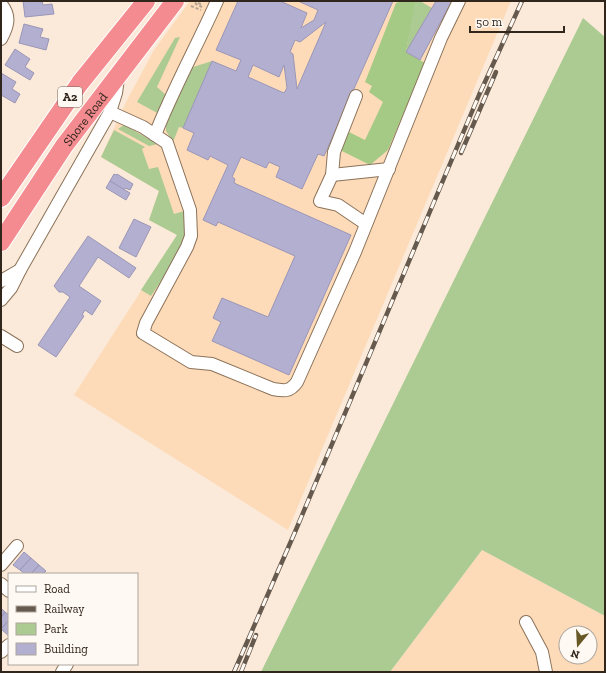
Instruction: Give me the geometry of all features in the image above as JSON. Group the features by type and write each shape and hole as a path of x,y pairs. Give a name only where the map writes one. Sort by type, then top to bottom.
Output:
{"highway":[{"name":"Shore Road","path":"1,198 80,83 146,1"},
{"name":"Shore Road","path":"1,242 64,146 175,1"}],"street":[{"path":"155,135 173,92 198,46 217,1"},
{"path":"110,112 155,135 167,143 190,210 191,236 187,247 146,323 143,333 191,362 212,364 273,389 283,391 289,390 297,382 366,224 441,38 460,1"},
{"path":"1,4 8,16 8,22 1,39"},
{"path":"1,300 11,288 110,112 116,93 118,76"},
{"path":"356,96 334,152 332,175 320,201 338,205 366,224"},
{"path":"332,175 388,169"},
{"path":"1,281 20,270"},
{"path":"1,336 17,346"},
{"path":"1,565 17,546"},
{"path":"526,622 542,652 546,672"}],"shaded area":[{"path":"190,1 511,1 288,530 74,395 177,235 149,220 159,191 101,157 127,100 154,50"},
{"path":"482,550 605,616 605,672 390,672"}],"green space":[{"path":"403,1 415,1 406,52 425,63 388,150 370,165 340,150 347,131 365,140 383,102 369,92 372,86 365,82 396,3"},
{"path":"414,1 420,1 432,8 406,52"},
{"path":"583,18 605,37 605,616 482,550 390,672 261,672"},
{"path":"180,37 157,87 166,95 159,114 137,102 175,38"},
{"path":"212,61 183,128 179,127 173,142 166,131 166,124 190,68"},
{"path":"124,125 158,144 149,146 118,129"},
{"path":"114,130 145,147 142,149 149,169 158,167 174,214 184,211 186,222 182,245 171,267 151,296 141,290 177,235 149,220 159,191 101,157"}],"building":[{"path":"23,1 42,1 43,5 52,4 54,14 25,17"},
{"path":"238,1 280,1 307,13 301,28 314,20 318,10 298,1 393,1 324,156 318,154 302,189 276,177 280,167 269,162 266,168 241,157 232,177 235,179 234,183 351,235 289,375 212,341 221,322 213,318 222,298 268,317 295,256 218,222 216,226 203,220 228,165 210,156 208,160 187,150 194,133 183,128 212,61 236,71 241,60 216,50","holes":["326,22 297,89 293,54 290,52 295,40 300,42","253,65 279,77 284,65 287,88 284,93 248,77"]},
{"path":"436,1 452,1 420,60 406,52"},
{"path":"24,24 43,29 40,37 49,39 46,50 19,43"},
{"path":"15,49 30,59 25,67 34,73 30,80 5,65"},
{"path":"1,73 16,82 12,89 20,94 15,103 1,95"},
{"path":"114,174 117,174 133,184 130,190 125,188 124,190 110,181"},
{"path":"110,181 130,193 126,200 106,188"},
{"path":"134,219 151,227 136,257 119,248"},
{"path":"88,236 136,268 129,278 98,257 79,286 101,301 92,315 85,310 82,315 84,316 56,357 38,345 70,297 63,292 59,292 54,286"},
{"path":"24,552 31,558 20,570 13,565"},
{"path":"31,558 39,565 32,573 24,573 20,570"},
{"path":"39,565 46,571 44,573 32,573"},
{"path":"1,608 5,612 1,618"},
{"path":"5,612 8,614 8,621 1,629 1,618"},
{"path":"8,621 8,635 1,629"}],"railway":[{"path":"234,672 295,532 479,95 522,1"},
{"path":"461,153 496,72"},
{"path":"241,672 256,635"}]}
